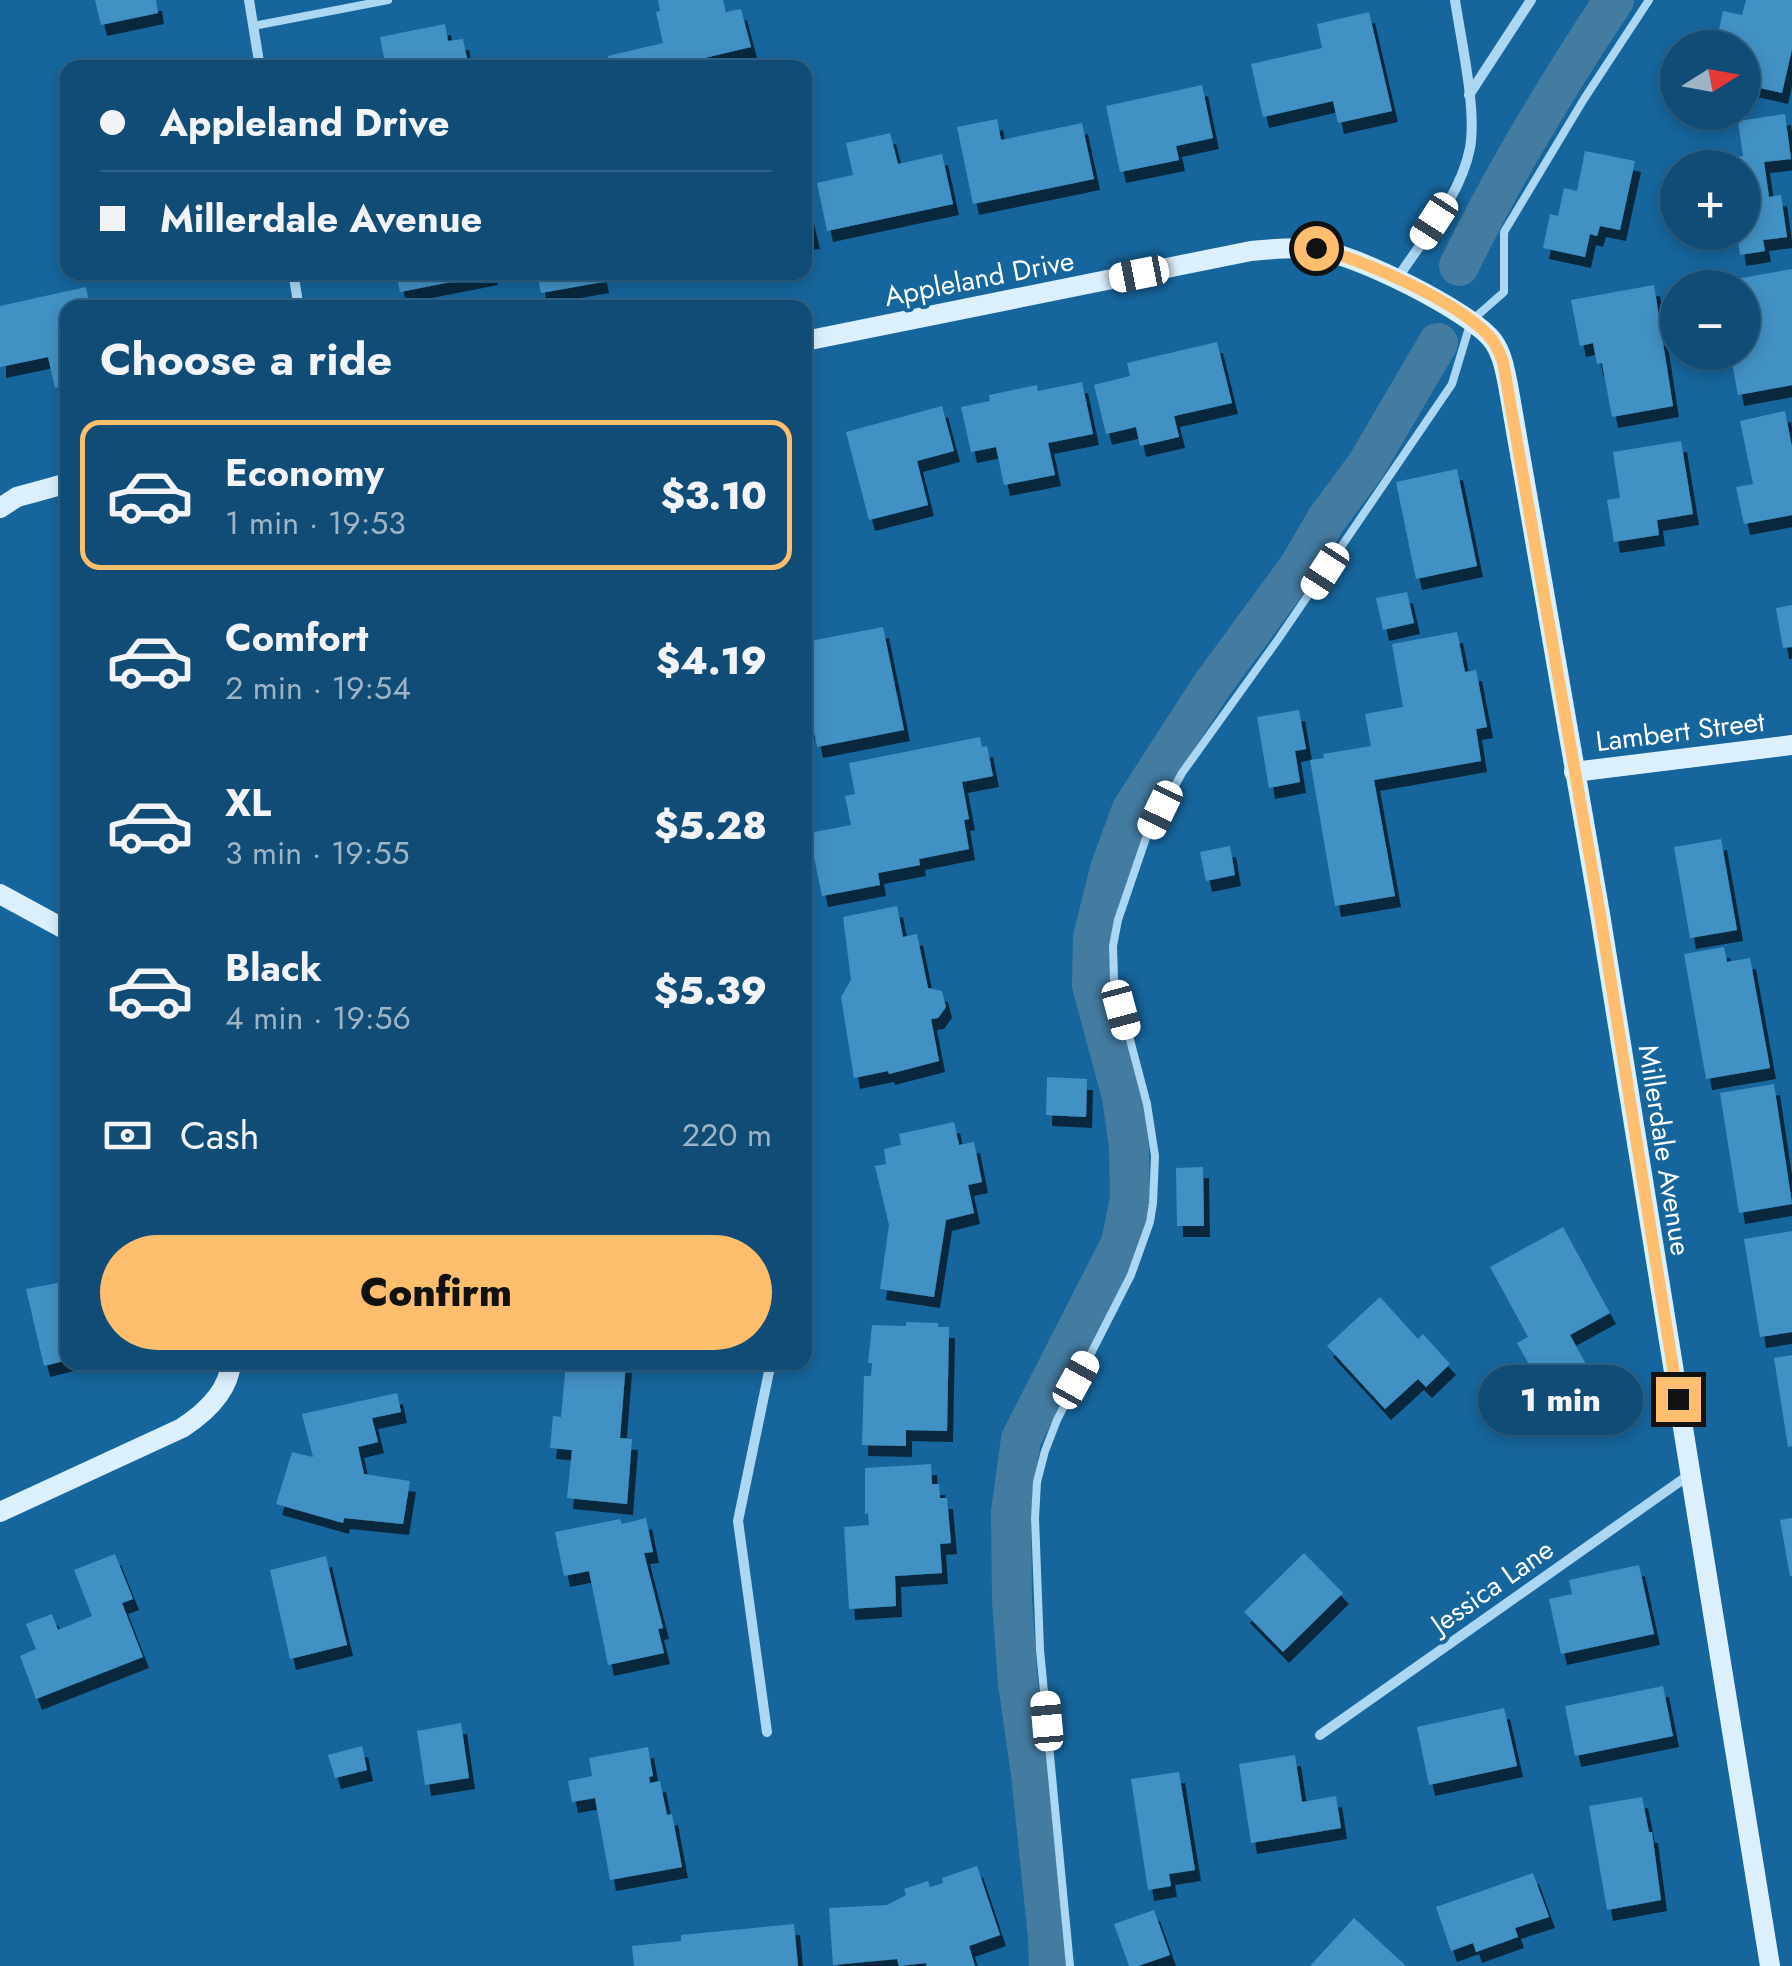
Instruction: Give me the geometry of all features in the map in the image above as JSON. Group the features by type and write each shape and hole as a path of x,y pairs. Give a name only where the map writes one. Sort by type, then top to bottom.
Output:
{"street":[{"path":"248,0 259,60"},
{"path":"1397,280 1453,192 1470,148 1469,96 1454,0"},
{"path":"1469,96 1531,0"},
{"name":"Appleland Drive","path":"812,340 1251,251 1316,248 1397,280 1472,321 1496,344"},
{"name":"Millerdale Avenue","path":"1496,344 1508,385 1574,772 1770,1966"},
{"path":"0,508 17,498 60,486"},
{"name":"Lambert Street","path":"1574,772 1792,745"},
{"path":"0,894 60,926"},
{"path":"0,1512 182,1428 205,1412 231,1370"},
{"path":"768,1732 738,1521 769,1370"},
{"name":"Jessica Lane","path":"1320,1736 1690,1474"}],"lane":[{"path":"253,26 388,0"},
{"path":"1070,1966 1040,1650 1035,1518 1037,1482 1056,1420 1130,1276 1154,1204 1154,1156 1147,1104 1114,979 1112,946 1118,920 1146,838 1160,810 1452,384 1472,321 1504,292 1504,232 1649,0"}],"building":[{"path":"95,0 156,0 158,13 101,25"},
{"path":"658,0 723,0 726,12 741,9 751,47 696,60 609,60 608,56 663,43 656,12 660,11"},
{"path":"1746,0 1792,0 1792,49 1782,93 1760,88 1760,30 1719,30 1723,11 1742,15"},
{"path":"1369,12 1392,111 1338,123 1333,101 1263,117 1251,64 1322,48 1317,24"},
{"path":"445,24 448,41 463,39 467,60 384,60 380,37"},
{"path":"1202,85 1213,138 1176,146 1179,160 1120,172 1106,106"},
{"path":"1785,114 1791,159 1764,162 1769,197 1781,195 1787,237 1763,240 1765,251 1740,255 1739,250 1760,250 1760,150 1742,150 1739,130 1760,130 1760,118"},
{"path":"997,119 1001,140 1082,123 1094,179 973,204 957,127"},
{"path":"890,133 898,164 942,154 953,204 827,231 817,183 853,175 846,143"},
{"path":"1585,151 1635,161 1620,230 1600,226 1597,236 1590,234 1585,257 1543,248 1550,214 1558,216 1564,188 1577,191"},
{"path":"1792,269 1792,385 1738,395 1733,370 1760,370 1760,275"},
{"path":"398,280 461,280 400,292"},
{"path":"539,280 603,282 541,293"},
{"path":"1654,285 1660,323 1660,370 1667,370 1673,406 1612,417 1602,363 1597,364 1593,343 1580,346 1571,300"},
{"path":"86,287 88,300 60,300 60,387 55,388 48,357 0,367 0,306"},
{"path":"1217,342 1232,403 1174,416 1179,437 1140,446 1136,427 1106,434 1094,385 1130,376 1127,363"},
{"path":"1082,382 1093,434 1048,443 1055,475 1004,485 996,447 971,452 961,407 990,401 989,395 1037,385 1038,391"},
{"path":"942,406 954,451 917,461 928,505 869,520 846,432"},
{"path":"1785,411 1792,447 1792,515 1744,524 1736,487 1753,484 1740,421"},
{"path":"1681,441 1693,514 1657,520 1659,535 1614,542 1607,500 1620,498 1613,452"},
{"path":"1457,469 1477,566 1416,579 1396,482"},
{"path":"1407,592 1414,623 1383,630 1376,598"},
{"path":"1792,605 1792,647 1783,648 1776,608"},
{"path":"883,627 904,730 817,747 812,727 812,641"},
{"path":"1457,632 1465,672 1476,670 1487,727 1476,729 1481,761 1374,780 1395,896 1335,906 1310,760 1371,746 1365,714 1403,707 1392,644"},
{"path":"1299,710 1306,749 1295,751 1300,782 1269,788 1257,717"},
{"path":"980,737 982,747 987,746 993,776 962,782 969,819 964,820 969,849 919,859 920,865 878,873 880,885 822,896 812,832 851,825 845,796 855,794 849,763"},
{"path":"1721,839 1737,930 1690,938 1674,847"},
{"path":"1230,846 1235,875 1206,881 1200,852"},
{"path":"897,906 903,937 917,934 928,988 942,991 946,1007 938,1018 931,1019 939,1061 854,1078 841,997 851,980 843,917"},
{"path":"1724,947 1727,962 1750,958 1770,1068 1706,1079 1684,954"},
{"path":"1047,1077 1087,1079 1086,1117 1046,1115"},
{"path":"1774,1084 1792,1204 1739,1213 1720,1093"},
{"path":"954,1122 959,1145 974,1142 982,1182 968,1185 974,1213 946,1220 934,1297 880,1289 889,1225 875,1166 886,1164 884,1149 901,1145 899,1134"},
{"path":"1203,1167 1204,1226 1177,1226 1176,1168"},
{"path":"1563,1227 1610,1313 1570,1335 1598,1386 1554,1410 1517,1343 1528,1337 1490,1267"},
{"path":"1792,1231 1792,1332 1760,1337 1744,1239"},
{"path":"60,1283 60,1362 44,1366 26,1289"},
{"path":"1380,1297 1418,1339 1423,1334 1450,1364 1426,1387 1418,1379 1385,1409 1327,1346"},
{"path":"906,1322 949,1327 947,1431 906,1430 906,1446 862,1445 864,1376 871,1376 872,1363 868,1363 872,1325 906,1326"},
{"path":"1792,1355 1792,1446 1788,1447 1774,1358"},
{"path":"565,1370 625,1370 620,1438 632,1439 627,1504 567,1498 572,1450 550,1448 553,1416 561,1417"},
{"path":"397,1393 401,1412 372,1418 378,1442 358,1447 364,1474 410,1481 403,1524 344,1518 343,1523 276,1504 292,1452 313,1457 302,1414"},
{"path":"931,1464 932,1484 939,1484 940,1498 947,1498 951,1543 940,1544 942,1573 895,1576 896,1606 849,1609 844,1527 869,1525 868,1513 865,1514 865,1468"},
{"path":"646,1518 653,1552 644,1553 663,1628 658,1629 664,1653 608,1665 589,1571 564,1576 555,1532"},
{"path":"1792,1518 1792,1576 1790,1576 1780,1520"},
{"path":"1304,1553 1343,1593 1283,1652 1244,1612"},
{"path":"115,1554 133,1599 122,1603 143,1657 36,1699 20,1656 36,1649 26,1624 52,1614 58,1630 92,1616 74,1570"},
{"path":"326,1556 347,1645 290,1659 270,1570"},
{"path":"1639,1565 1654,1634 1561,1654 1549,1599 1572,1594 1569,1580"},
{"path":"1663,1686 1673,1736 1575,1756 1565,1706"},
{"path":"1504,1708 1517,1766 1429,1785 1417,1727"},
{"path":"461,1723 469,1778 425,1785 417,1731"},
{"path":"362,1746 367,1770 335,1778 328,1755"},
{"path":"648,1747 653,1776 649,1777 650,1783 660,1781 667,1815 672,1814 682,1867 610,1880 595,1798 572,1802 568,1781 592,1776 589,1758"},
{"path":"1295,1755 1302,1802 1336,1796 1341,1828 1251,1843 1239,1764"},
{"path":"1179,1772 1195,1870 1169,1874 1171,1886 1148,1890 1131,1779"},
{"path":"1642,1797 1652,1832 1661,1900 1607,1910 1589,1806"},
{"path":"977,1866 1000,1935 969,1946 975,1966 899,1966 897,1959 833,1965 829,1908 887,1905 906,1895 904,1889 928,1881 930,1887 943,1883 942,1878"},
{"path":"1533,1873 1549,1917 1515,1928 1518,1937 1476,1952 1473,1943 1451,1951 1436,1907"},
{"path":"1154,1910 1170,1955 1129,1966 1114,1924"},
{"path":"1354,1918 1406,1966 1310,1966"},
{"path":"794,1924 798,1966 634,1966 632,1946 681,1941 681,1935"}],"waterway":[{"path":"1459,266 1532,130 1614,0"},
{"path":"1049,1966 1031,1774 1018,1683 1011,1512 1021,1439 1121,1243 1130,1199 1129,1147 1122,1097 1092,985 1093,937 1110,869 1132,809 1210,688 1366,466 1438,343"}],"route":[{"path":"1316,248 1358,262 1464,316 1486,332 1503,362 1600,914 1678,1399"}]}
